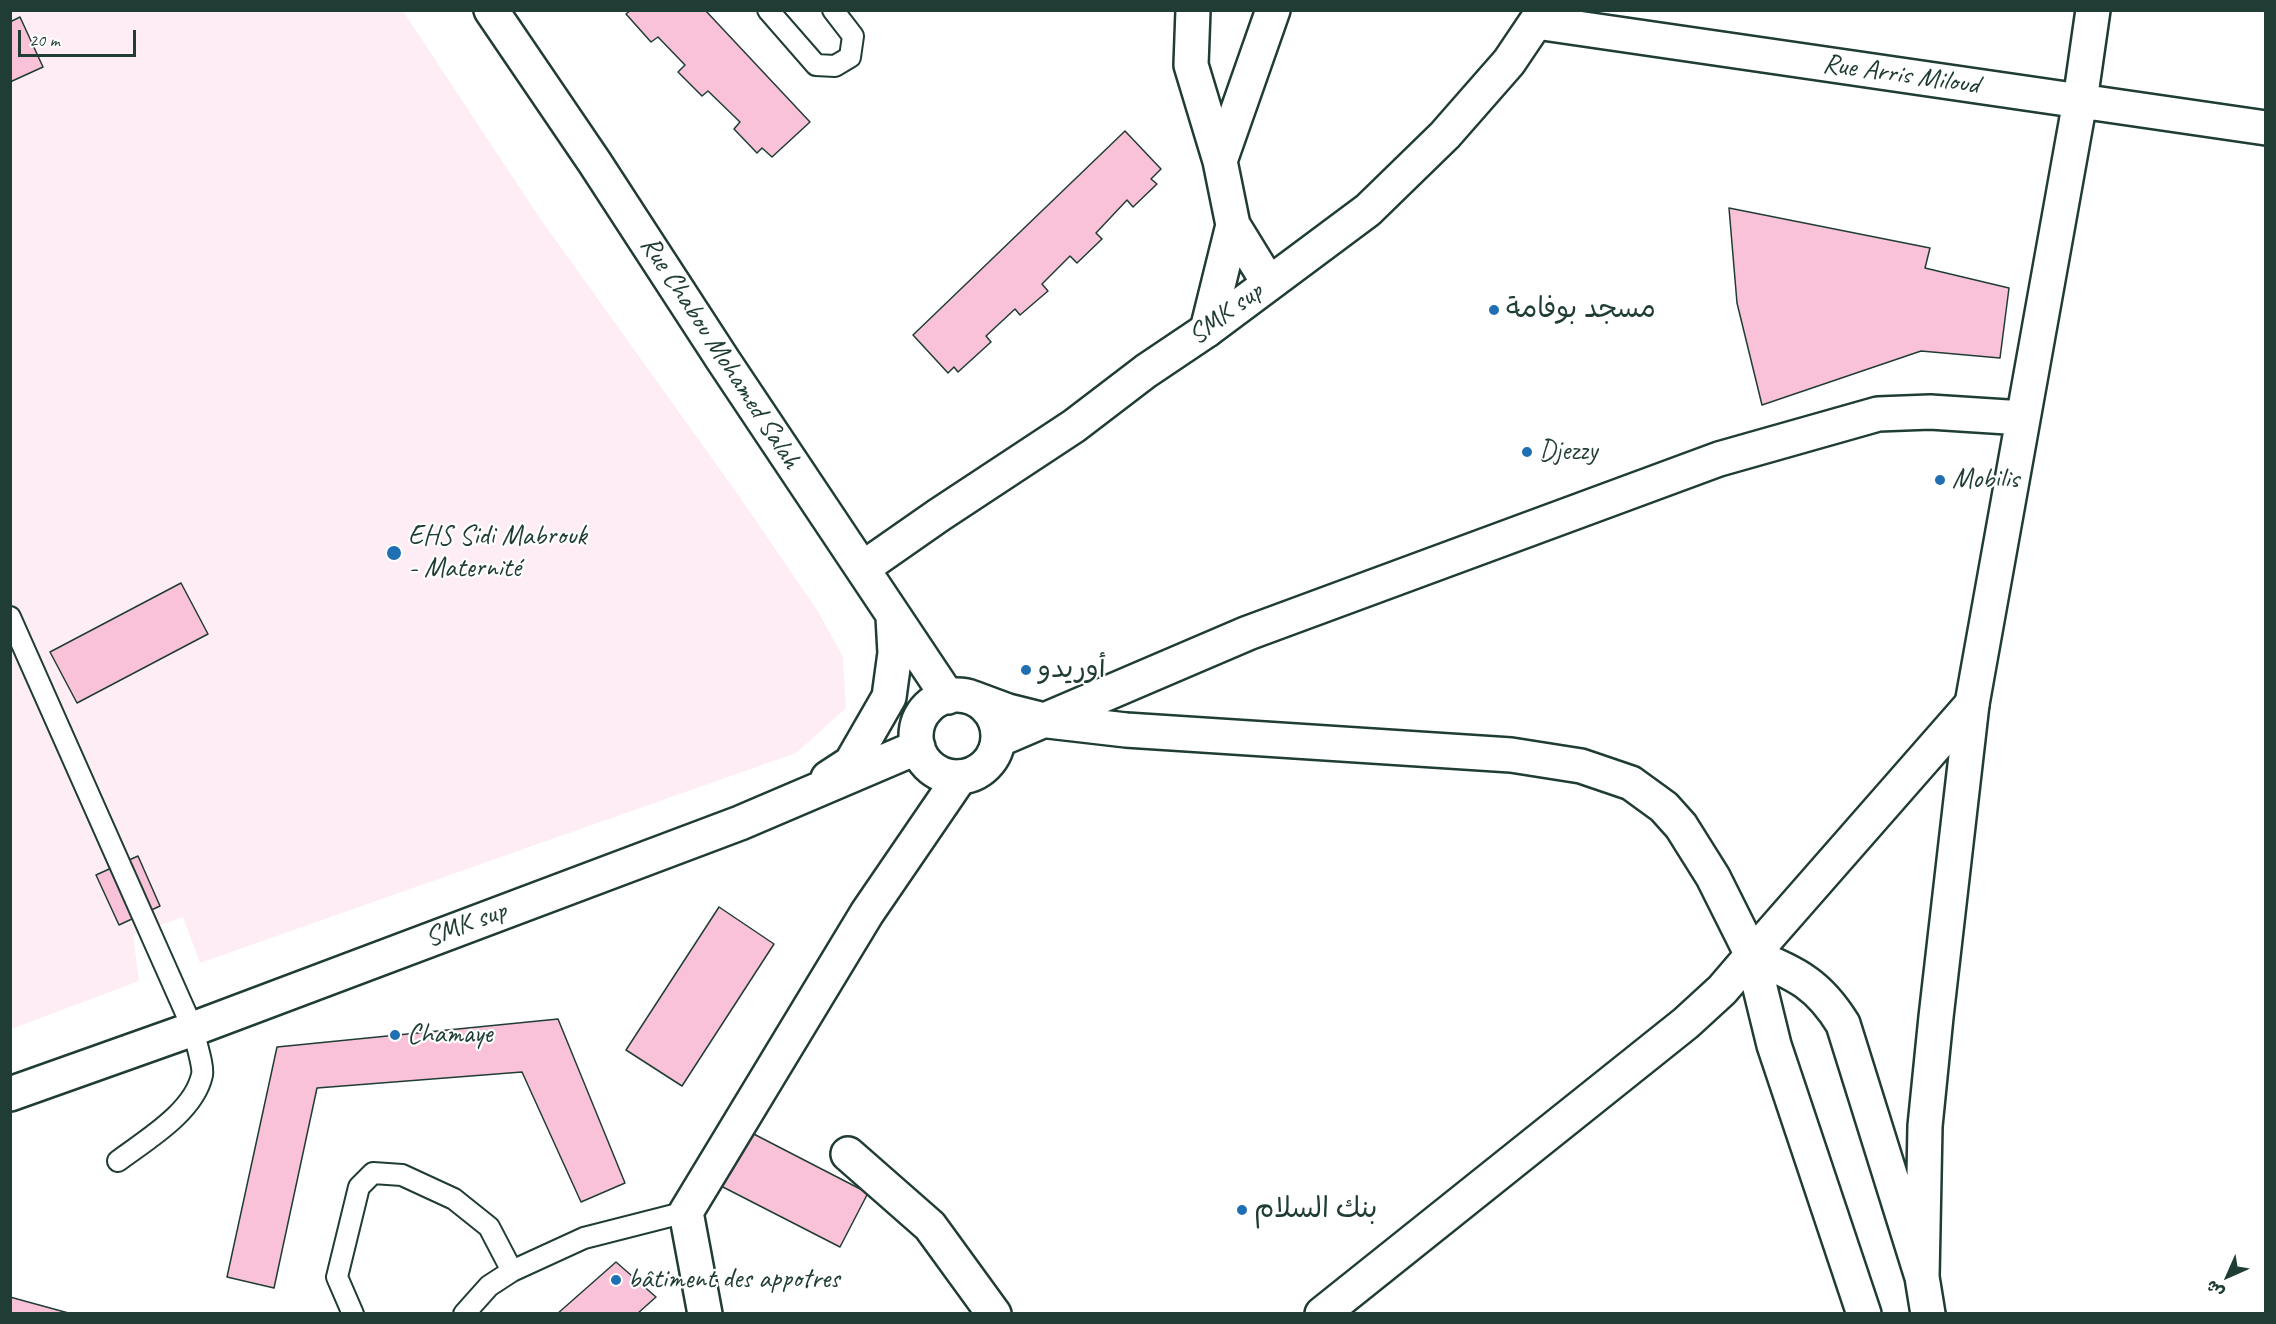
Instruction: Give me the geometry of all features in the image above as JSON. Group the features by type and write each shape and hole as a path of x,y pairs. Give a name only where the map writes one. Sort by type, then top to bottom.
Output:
{"main road":[{"name":"Rue Chabou Mohamed Salah","path":"491,10 595,163 716,350 863,568 893,617 960,697"},
{"path":"1193,10 1191,65 1220,161 1233,225 1268,282"},
{"path":"1220,161 1273,10"},
{"path":"1922,1277 1925,1126 1972,704 2080,101 2093,10"},
{"name":"SMK sup","path":"863,568 1074,426 1368,210 1428,152 1509,62 1540,16"},
{"name":"Rue Arris Miloud","path":"1540,16 2265,128"},
{"path":"1207,330 1233,225"},
{"path":"998,740 1048,721 1248,633 1719,459 1878,414 1930,412 2023,418"},
{"path":"786,804 851,763 889,697 896,653 893,617"},
{"path":"960,697 984,705 992,715 997,727 998,740 990,761 971,775 946,776 924,760 918,747 916,734 919,721 935,701 960,697 1048,721 1207,737 1511,755 1581,766 1631,783 1664,807 1681,826 1713,877 1752,955 1774,1046 1864,1314"},
{"path":"1322,1314 1686,1023 1722,990 1972,704"},
{"name":"SMK sup","path":"10,1094 193,1029 786,804 918,747"},
{"path":"705,1314 686,1212 867,913 960,777"},
{"path":"1752,955 1812,985 1831,1004 1843,1023 1922,1277 1928,1314"},
{"path":"848,1154 930,1226 994,1314"}],"lane":[{"path":"768,10 816,65 835,66 850,57 853,36 833,10"},
{"path":"10,617 193,1029 203,1074 192,1096 177,1116 118,1161"},
{"path":"353,1314 337,1277 359,1187 373,1173 402,1175 454,1199 489,1227 512,1271"},
{"path":"464,1314 489,1286 512,1271 584,1238 686,1212"}],"shaded area":[{"name":"EHS Sidi Mabrouk - Maternité","path":"11,11 403,11 537,214 739,496 817,610 843,657 846,708 796,753 200,963 183,917 133,935 139,981 11,1029"}],"building":[{"path":"631,10 705,10 810,122 772,157 762,148 757,153 734,129 740,122 708,91 702,96 678,72 685,65 658,37 651,42 626,14"},
{"path":"20,17 43,67 10,82 10,22"},
{"path":"1125,131 1161,169 1151,179 1157,184 1133,207 1127,200 1096,233 1102,239 1077,263 1070,256 1042,284 1048,291 1020,315 1015,309 986,336 991,342 958,372 954,367 948,373 913,335"},
{"path":"1729,208 1930,248 1925,268 2009,288 2000,358 1921,351 1762,405 1737,303"},
{"path":"181,583 208,634 77,703 50,652"},
{"path":"138,856 160,906 119,925 96,875"},
{"path":"719,907 774,944 682,1086 626,1050"},
{"path":"558,1019 625,1183 581,1202 522,1072 317,1088 274,1288 227,1277 277,1047"},
{"path":"746,1130 868,1193 840,1247 719,1185"},
{"name":"bâtiment des appotres","path":"616,1262 656,1297 637,1314 557,1314"},
{"path":"10,1297 72,1314 10,1314"}],"place":[{"name":"مسجد بوفامة","path":"1494,310"},
{"name":"Djezzy","path":"1527,452"},
{"name":"Mobilis","path":"1940,480"},
{"name":"EHS Sidi Mabrouk - Maternité","path":"394,553"},
{"name":"أوريدو","path":"1026,670"},
{"name":"Chamaye","path":"395,1035"},
{"name":"بنك السلام","path":"1242,1210"},
{"name":"bâtiment des appotres","path":"616,1280"}]}
